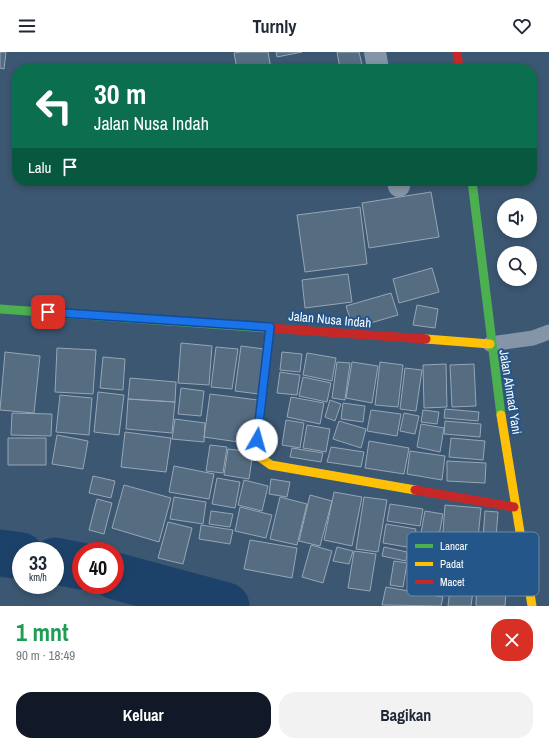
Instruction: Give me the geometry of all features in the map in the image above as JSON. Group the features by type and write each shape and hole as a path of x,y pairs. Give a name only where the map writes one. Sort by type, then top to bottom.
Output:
{"street":[{"path":"375,52 377,64"},
{"path":"457,52 458,64"},
{"name":"Jalan Ahmad Yani","path":"473,186 490,344 519,532"},
{"name":"Jalan Nusa Indah","path":"0,309 270,327 490,344"},
{"path":"270,327 257,440 261,458 271,465 514,507"},
{"name":"Jalan Ahmad Yani","path":"530,596 532,606"}],"lane":[{"path":"490,344 533,338 549,332"}],"building":[{"path":"0,52 6,52 4,69 0,68"},
{"path":"268,52 270,64 236,64 234,53"},
{"path":"276,52 302,52 277,57"},
{"path":"337,52 359,52 362,64 339,64"},
{"path":"431,192 439,237 369,248 362,203"},
{"path":"360,207 367,264 305,272 297,215"},
{"path":"432,268 439,292 399,303 393,279"},
{"path":"348,274 352,302 305,308 302,280"},
{"path":"391,293 398,315 353,328 346,306"},
{"path":"417,305 438,309 435,328 413,325"},
{"path":"181,343 212,346 209,385 178,383"},
{"path":"241,346 264,349 259,394 235,391"},
{"path":"216,347 238,349 232,389 211,387"},
{"path":"57,348 96,350 93,394 55,392"},
{"path":"5,352 40,356 34,413 0,410"},
{"path":"282,352 302,354 300,372 280,370"},
{"path":"307,353 336,358 332,381 303,375"},
{"path":"103,357 125,359 123,390 100,388"},
{"path":"337,362 350,363 345,400 332,398"},
{"path":"352,362 378,366 372,403 346,398"},
{"path":"380,362 403,365 398,407 375,405"},
{"path":"446,364 447,407 424,408 423,365"},
{"path":"474,364 476,406 452,407 450,365"},
{"path":"405,368 422,370 416,411 400,409"},
{"path":"280,372 300,375 297,395 277,393"},
{"path":"303,377 331,383 327,402 299,396"},
{"path":"130,378 176,382 175,402 128,399"},
{"path":"181,388 204,391 201,416 178,414"},
{"path":"98,392 124,395 119,435 94,432"},
{"path":"210,394 258,400 252,444 204,437"},
{"path":"60,395 92,398 89,435 56,432"},
{"path":"291,397 324,403 320,424 287,417"},
{"path":"128,399 175,402 172,433 126,429"},
{"path":"330,400 341,404 335,421 325,417"},
{"path":"343,403 365,406 363,422 341,419"},
{"path":"445,409 479,412 478,421 444,418"},
{"path":"371,410 401,414 397,436 367,431"},
{"path":"423,410 439,412 437,424 421,422"},
{"path":"12,413 52,414 51,436 11,435"},
{"path":"404,413 419,416 415,434 400,431"},
{"path":"175,419 205,423 204,442 172,439"},
{"path":"286,420 304,423 300,448 282,445"},
{"path":"339,421 366,429 361,448 333,439"},
{"path":"445,421 481,424 480,437 444,434"},
{"path":"421,424 444,428 440,452 417,447"},
{"path":"307,425 330,429 326,452 303,448"},
{"path":"125,432 171,438 166,472 121,467"},
{"path":"57,435 88,441 83,469 52,464"},
{"path":"8,438 46,438 46,465 8,465"},
{"path":"451,438 485,441 483,460 449,457"},
{"path":"369,441 409,448 404,474 365,468"},
{"path":"210,445 227,447 223,473 206,471"},
{"path":"331,447 364,452 361,467 327,462"},
{"path":"292,448 323,453 321,462 290,457"},
{"path":"228,449 253,452 249,479 224,475"},
{"path":"410,451 445,456 442,480 407,474"},
{"path":"447,461 486,463 485,483 447,481"},
{"path":"174,466 214,474 209,499 169,492"},
{"path":"93,476 115,481 111,498 89,493"},
{"path":"217,478 240,482 235,508 212,504"},
{"path":"271,479 290,482 287,497 269,494"},
{"path":"244,480 268,486 262,511 238,505"},
{"path":"124,485 171,498 159,542 112,528"},
{"path":"334,492 362,497 352,546 324,540"},
{"path":"310,495 332,501 320,546 299,541"},
{"path":"174,497 206,502 203,524 170,519"},
{"path":"280,497 307,504 297,545 270,539"},
{"path":"364,497 387,500 378,552 356,549"},
{"path":"97,499 112,503 104,534 89,530"},
{"path":"390,504 423,509 420,526 387,521"},
{"path":"445,505 481,508 479,532 443,532"},
{"path":"240,507 272,515 266,538 235,531"},
{"path":"211,511 233,514 230,527 209,524"},
{"path":"425,511 443,514 440,532 421,532"},
{"path":"485,511 498,512 496,532 483,532"},
{"path":"168,522 192,528 183,564 158,558"},
{"path":"386,524 416,529 416,532 407,532 407,547 383,543"},
{"path":"201,525 233,530 230,544 199,539"},
{"path":"250,540 297,548 292,578 244,569"},
{"path":"311,545 332,551 323,583 302,577"},
{"path":"337,547 353,551 349,564 333,561"},
{"path":"384,547 407,552 406,561 382,556"},
{"path":"354,551 376,554 370,591 348,588"},
{"path":"394,561 407,563 403,587 390,585"},
{"path":"386,587 407,591 407,596 443,597 441,606 382,605"},
{"path":"449,596 472,596 471,606 448,606"},
{"path":"476,596 506,596 505,606 476,606"}],"waterway":[{"path":"0,553 12,555"},
{"path":"64,563 72,564"},
{"path":"124,578 226,606"}],"traffic: fast":[{"path":"473,186 501,415"},
{"path":"0,309 267,328"}],"traffic: slow":[{"path":"270,327 257,440 261,458 271,465 415,490"},
{"path":"426,339 490,344"},
{"path":"501,415 520,532"},
{"path":"530,596 532,606"}],"traffic: jam":[{"path":"457,52 458,64"},
{"path":"267,328 426,339"},
{"path":"415,490 514,507"}],"route":[{"path":"48,312 270,327 257,440"}]}
